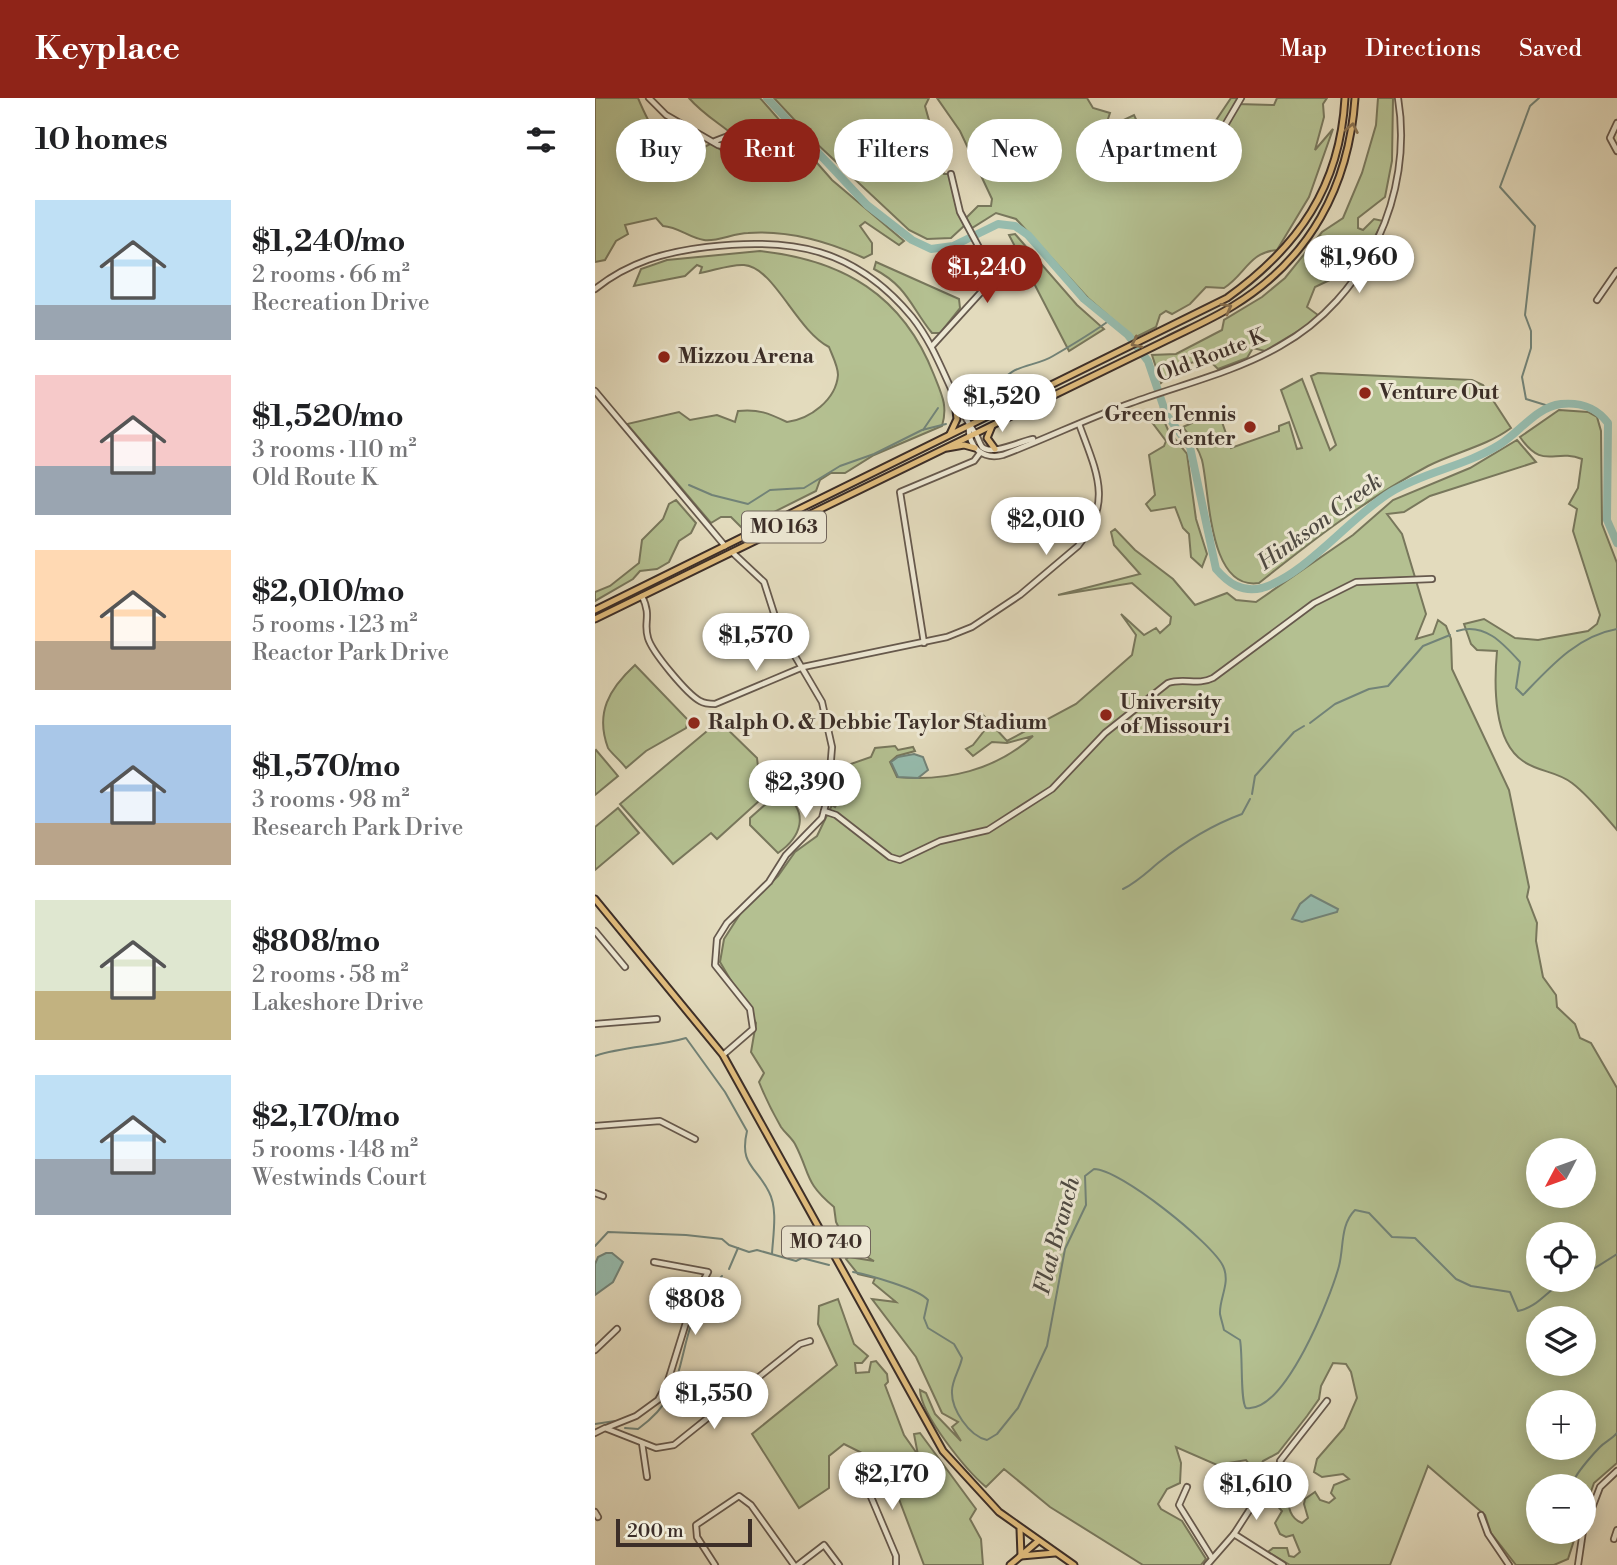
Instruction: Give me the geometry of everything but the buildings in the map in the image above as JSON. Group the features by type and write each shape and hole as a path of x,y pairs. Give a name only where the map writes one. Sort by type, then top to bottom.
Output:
{"main road":[{"name":"MO 163","path":"595,610 727,548 1236,292 1262,273 1296,235 1324,192 1339,148 1345,98"},
{"name":"MO 163","path":"595,619 1167,340 1253,292 1281,269 1307,239 1333,198 1346,156 1355,98"},
{"path":"954,394 976,411 997,413"},
{"path":"945,439 956,426 954,394"},
{"path":"993,423 986,438 995,449"},
{"path":"943,448 964,445 977,450"},
{"name":"MO 740","path":"595,899 723,1055 943,1451 983,1496 1020,1529 1075,1565"},
{"path":"1020,1529 1021,1556"},
{"path":"1010,1565 1037,1542"},
{"path":"1021,1556 1055,1553"}],"street":[{"path":"649,98 666,115 715,141 731,148 740,143 740,140 729,136 715,141"},
{"path":"1228,119 1241,98"},
{"name":"Old Route K","path":"977,450 996,457 1280,346 1310,326 1347,289 1364,267 1385,222 1397,185 1402,147 1398,98"},
{"path":"1617,123 1610,138 1617,151"},
{"path":"932,346 987,283 991,270 963,218 953,181"},
{"path":"595,289 625,268 658,255 748,242 809,247 866,273 912,318 932,346 977,450 974,461 900,492 924,643"},
{"path":"1597,300 1617,271"},
{"path":"595,391 727,548"},
{"path":"642,596 649,611 648,639 698,700 715,704 803,667 947,637 992,616 1078,546 1088,534 1100,504 1100,487 1079,424"},
{"path":"972,434 983,447 995,449"},
{"name":"Old Route K","path":"995,449 1037,439"},
{"path":"723,1055 753,1030 750,1009 715,965 717,939 742,906 769,882 786,855 813,831 824,811 831,764 830,730 822,702 779,629 764,582 733,553"},
{"path":"824,811 835,815 890,856 900,860 940,841 980,833 1052,789 1105,733 1168,683 1179,680 1201,683 1213,678 1314,603 1356,582 1432,579"},
{"path":"595,931 625,967"},
{"path":"595,1024 657,1019"},
{"path":"595,1126 660,1121 695,1139"},
{"path":"595,1194 603,1196"},
{"path":"595,1433 636,1416 658,1400 667,1384 693,1300 708,1272 653,1262"},
{"path":"595,1350 617,1329"},
{"path":"605,1428 656,1448 674,1445 800,1344 810,1341"},
{"path":"1207,1565 1234,1534 1263,1489 1284,1481 1286,1476 1280,1461 1327,1401"},
{"path":"642,1443 647,1477"},
{"path":"855,1459 896,1556 896,1565"},
{"path":"1596,1497 1600,1487 1617,1471"},
{"path":"1187,1487 1179,1505 1212,1558"},
{"path":"715,1565 697,1537 697,1525 739,1496 751,1505 796,1565 824,1545 839,1565"},
{"path":"1481,1515 1488,1534 1509,1565"},
{"path":"1614,1539 1617,1530"},
{"path":"1234,1534 1283,1565"},
{"path":"1578,1565 1581,1544"}],"shaded area":[{"path":"595,98 638,98 647,119 616,119 616,182 706,182 706,146 712,143 720,149 720,182 820,182 820,166 834,182 904,241 899,245 865,222 860,226 872,243 872,254 864,258 836,246 778,233 743,233 704,240 663,226 656,218 625,225 628,234 616,241 605,260 595,262"},
{"path":"689,98 760,98 778,119 720,119 720,125"},
{"path":"774,98 929,98 925,106 929,119 834,119 834,160 820,147 820,119 794,119"},
{"path":"937,98 1087,98 1093,108 1110,113 1108,119 1076,119 1076,182 1242,182 1242,119 1217,119 1231,98 1240,98 1238,104 1274,105 1277,98 1327,98 1323,104 1324,117 1315,150 1333,129 1309,197 1277,250 1253,259 1224,288 1206,287 1190,304 1172,314 1166,311 1160,315 1156,327 1134,338 1088,298 1016,219 996,213 972,228 966,218 978,206 991,206 992,199 984,182 1062,182 1062,119 967,119 967,146"},
{"path":"1378,98 1393,98 1392,161 1385,197 1358,218 1358,228 1363,230 1374,219 1383,221 1371,244 1357,248 1347,255 1339,264 1334,278 1315,287 1307,307 1318,315 1308,325 1265,351 1253,348 1247,358 1218,369 1209,360 1183,364 1161,383 1152,355 1176,354 1222,330 1224,320 1262,297 1285,278 1322,232 1343,218 1362,173 1376,125"},
{"path":"858,182 952,182 958,214 965,225 951,238 927,239 909,230"},
{"path":"1015,234 1077,305 1104,329 1069,351 1009,235"},
{"path":"760,251 818,263 843,273 867,286 887,303 921,347 943,400 944,412 942,426 874,455 845,473 831,473 820,480 816,491 742,528 731,517 721,517 711,523 627,424 679,412 690,420 717,415 735,422 738,411 763,412 787,422 804,417 827,400 836,384 838,372 829,347 817,339 775,287 755,268 739,265 700,273 702,267 697,265 685,276 634,286 641,269 667,260"},
{"path":"876,262 959,299 960,308 940,333 932,333 901,290 874,269"},
{"path":"1318,373 1472,380 1483,385 1511,428 1491,440 1428,466 1383,492 1259,583 1242,581 1230,572 1221,556 1214,537 1202,460 1183,427 1194,422 1222,422 1231,448 1279,431 1279,426 1289,422 1297,449 1302,448 1281,390 1302,379 1330,450 1336,445 1311,376"},
{"path":"1159,409 1168,430 1187,454 1196,519 1207,554 1202,567 1191,557 1189,534 1183,528 1175,507 1151,511 1146,504 1155,495 1149,455 1164,446 1166,441 1145,413"},
{"path":"1559,410 1588,412 1597,417 1601,431 1602,524 1617,563 1617,830 1572,783 1529,765 1513,752 1506,740 1498,711 1497,651 1477,650 1471,644 1464,624 1484,619 1515,638 1538,640 1588,631 1597,624 1600,615 1573,531 1577,509 1569,504 1578,488 1582,459 1572,456 1542,456 1528,447 1520,437"},
{"path":"1517,440 1536,462 1430,496 1404,512 1387,514 1402,534 1426,614 1416,639 1433,634 1438,620 1446,626 1451,639 1452,669 1509,790 1529,887 1527,897 1537,923 1536,941 1543,977 1556,995 1557,1007 1575,1024 1580,1038 1591,1043 1617,1088 1617,1463 1596,1481 1596,1474 1526,1474 1526,1544 1573,1544 1568,1559 1554,1565 1516,1565 1491,1533 1485,1515 1428,1466 1390,1565 1290,1565 1268,1552 1273,1548 1287,1548 1289,1556 1294,1557 1300,1552 1293,1535 1286,1537 1280,1534 1275,1523 1282,1511 1267,1494 1269,1489 1286,1486 1293,1517 1302,1523 1308,1518 1305,1499 1315,1492 1320,1500 1329,1503 1335,1498 1331,1493 1334,1485 1349,1479 1343,1474 1322,1477 1314,1472 1317,1459 1344,1428 1357,1398 1351,1372 1346,1364 1333,1363 1321,1386 1319,1399 1307,1416 1278,1453 1263,1461 1259,1470 1263,1479 1247,1473 1249,1464 1246,1460 1217,1465 1176,1447 1181,1463 1180,1483 1167,1489 1158,1504 1161,1509 1182,1521 1206,1559 1201,1565 1143,1565 1050,1507 1004,1469 986,1487 967,1468 936,1427 922,1401 920,1390 926,1393 935,1414 961,1441 952,1427 958,1422 942,1413 916,1357 872,1299 896,1302 873,1283 875,1278 858,1274 846,1259 849,1257 874,1261 848,1246 836,1222 834,1207 809,1178 795,1144 781,1127 766,1099 759,1082 764,1073 751,1052 756,1023 720,962 724,939 742,911 778,876 795,852 817,836 832,805 835,807 847,787 845,766 871,757 875,748 895,746 898,750 913,747 915,751 897,756 890,762 897,777 952,775 987,765 1019,748 1033,736 1007,743 992,742 973,756 966,749 973,745 984,731 977,721 983,715 1007,741 1076,704 1132,655 1136,635 1121,614 1144,635 1156,628 1160,633 1170,624 1171,617 1132,583 1058,595 1140,574 1114,545 1111,532 1115,529 1135,550 1173,579 1195,605 1227,593 1236,600 1256,602 1353,535 1393,500 1470,468"},
{"path":"676,500 696,523 691,533 679,541 669,562 657,569 640,571 633,579 595,601 595,592 610,586 639,563 642,540 663,519 669,504"},
{"path":"635,665 688,720 686,728 646,751 626,768 608,748 603,724 607,702 618,683"},
{"path":"719,721 757,758 760,784 765,787 759,801 717,839 711,833 673,864 620,804"},
{"path":"595,751 618,776 595,795"},
{"path":"914,754 923,757 928,770 918,778 898,777 891,762 898,757"},
{"path":"784,794 792,801 800,817 797,832 778,853 750,825 750,818 767,803 772,804"},
{"path":"618,808 639,833 595,870 595,827"},
{"path":"1311,895 1338,909 1337,912 1302,922 1292,919 1300,904"},
{"path":"612,1253 623,1262 613,1282 595,1295 595,1264 598,1257"},
{"path":"838,1299 854,1344 868,1356 862,1363 855,1363 856,1373 869,1372 871,1362 876,1361 887,1374 888,1382 885,1385 904,1435 918,1455 914,1434 920,1433 976,1509 970,1519 981,1539 983,1565 924,1565 886,1465 844,1444 829,1456 829,1488 799,1508 752,1434 837,1365 818,1324 819,1306"}],"waterway":[{"name":"Hinkson Creek","path":"767,98 867,205 912,240 931,249 953,246 998,224 1015,226 1028,235 1084,299 1128,335 1148,361 1166,414 1190,447 1216,569 1236,586 1255,589 1279,581 1312,558 1360,515 1391,492 1486,452 1544,410 1561,404 1587,407 1608,423 1607,520 1617,543"},
{"path":"1539,98 1530,106 1500,187 1535,226 1525,315 1531,331 1531,348 1522,377 1526,399 1552,407"},
{"path":"998,389 1002,381 1015,370 1046,360 1110,320"},
{"path":"977,404 991,395"},
{"path":"923,430 938,408"},
{"path":"689,485 712,495 748,504 770,490 804,488 840,466 874,454 922,430 946,424"},
{"path":"1457,631 1476,629 1492,636 1507,648 1520,662 1516,688 1523,695 1565,654 1589,638 1617,629"},
{"path":"1310,723 1335,704 1369,689 1388,686 1423,646 1450,635"},
{"path":"1252,794 1255,776 1294,732 1304,726"},
{"path":"1123,889 1188,842 1220,823 1242,814 1250,799"},
{"path":"595,1056 686,1038 725,1092 747,1131 747,1158 772,1199 772,1254"},
{"name":"Flat Branch","path":"853,1272 905,1287 928,1300 924,1318 928,1328 954,1344 962,1358 952,1387 955,1406 962,1421 974,1433 987,1440 997,1434 1018,1408 1047,1346 1065,1249 1086,1205 1085,1176 1094,1169 1124,1181 1164,1209 1202,1241 1223,1266 1226,1278 1220,1314 1224,1330 1240,1340 1246,1408 1261,1405 1276,1393 1304,1350 1327,1302 1341,1259 1347,1222 1355,1210 1369,1213 1392,1237 1415,1238 1456,1279 1471,1286 1510,1292 1518,1311 1526,1309 1548,1292"},
{"name":"Flat Branch","path":"595,1246 608,1232 686,1235 722,1239 729,1245 749,1252 757,1250 796,1261 802,1258 829,1265"},
{"path":"729,1269 738,1248"},
{"name":"Flat Branch","path":"1596,1267 1617,1254"},
{"path":"625,1428 638,1429 664,1404 677,1378 696,1310 722,1276"},
{"path":"595,1424 615,1421"},
{"path":"1578,1474 1597,1450 1617,1433"}],"place":[{"name":"Mizzou Arena","path":"664,357"},
{"name":"Venture Out","path":"1365,393"},
{"name":"Green Tennis Center","path":"1250,427"},
{"name":"University of Missouri","path":"1106,715"},
{"name":"Ralph O. & Debbie Taylor Stadium","path":"694,723"}]}
